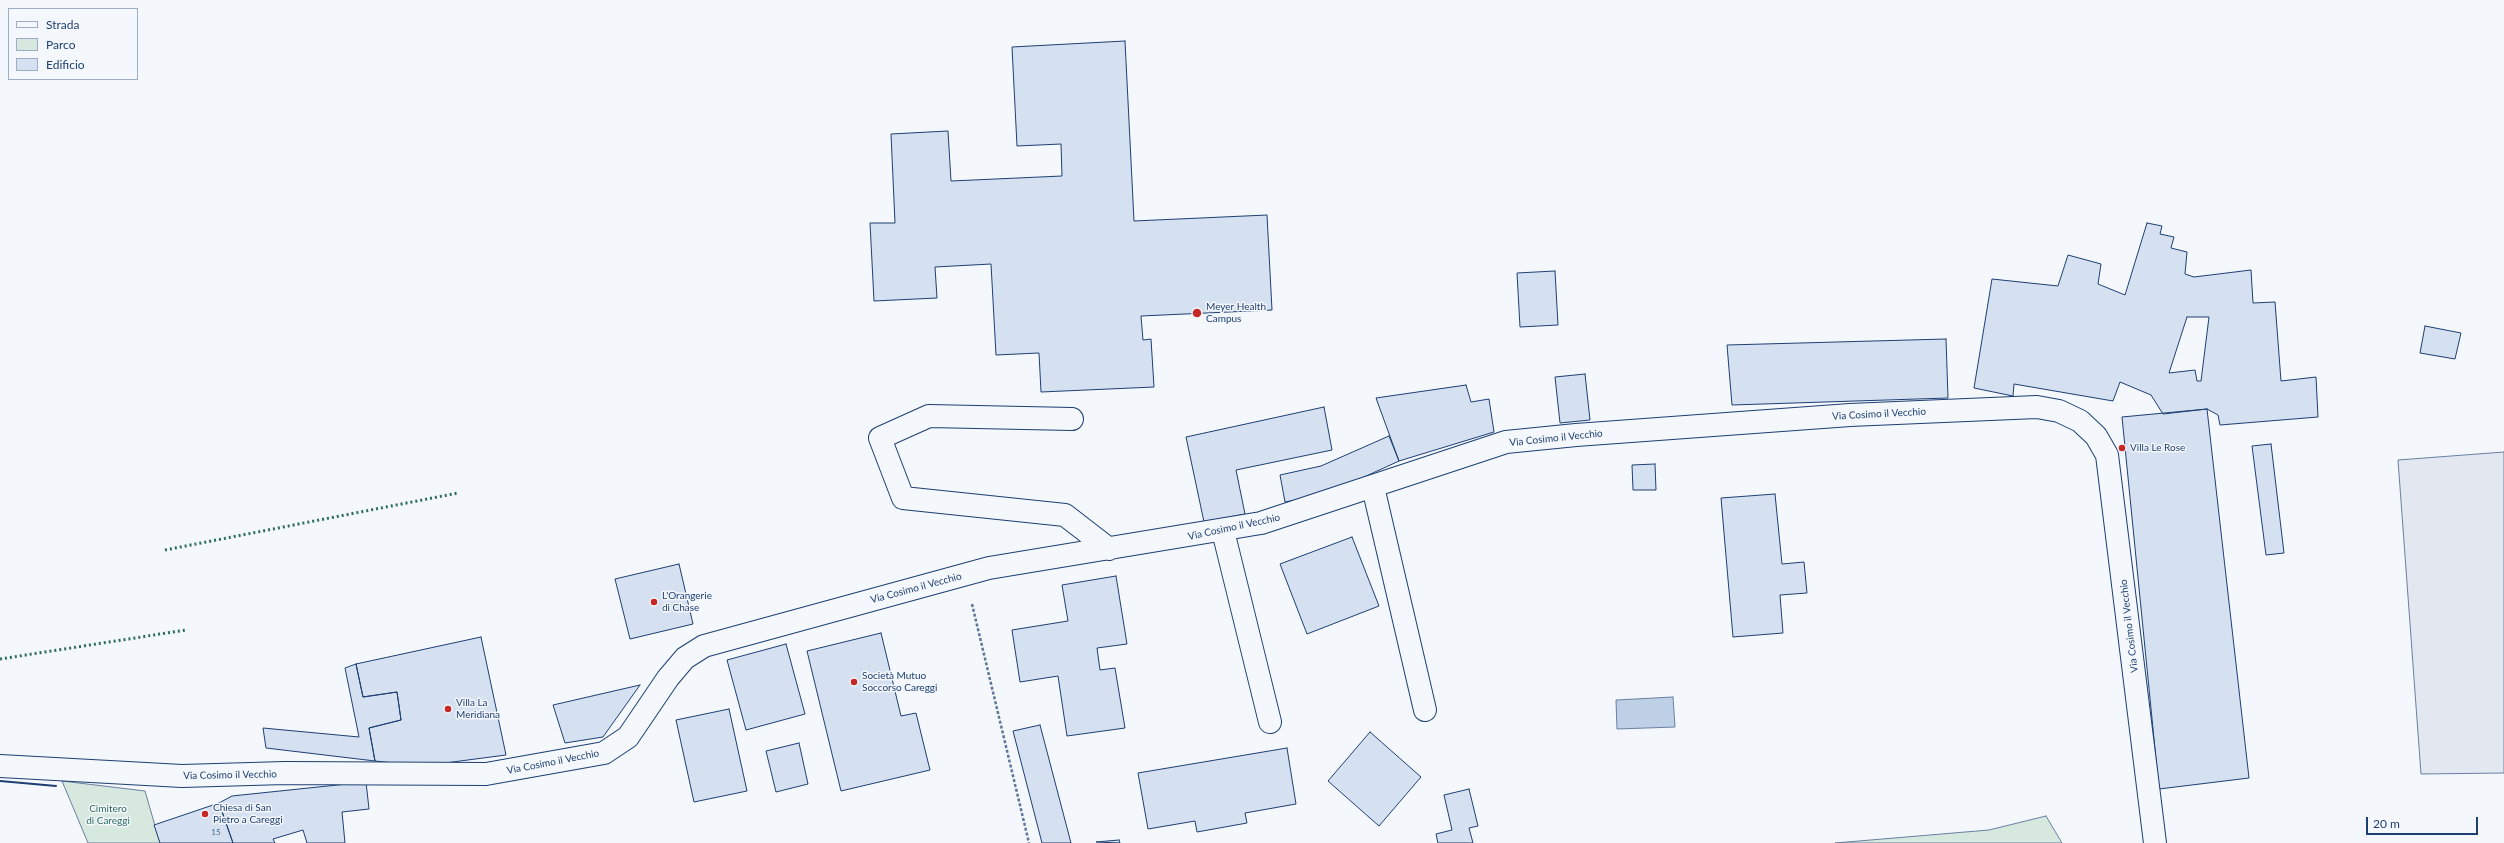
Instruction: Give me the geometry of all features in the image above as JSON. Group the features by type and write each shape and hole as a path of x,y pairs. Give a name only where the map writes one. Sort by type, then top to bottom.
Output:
{"street":[{"name":"Via Cosimo il Vecchio","path":"0,766 182,776 285,773 486,774 604,753 628,737 672,673 685,658 704,646 989,568 1223,531 1261,523 1506,442 1576,435 1850,415 2038,407 2059,410 2080,421 2096,436 2109,462 2156,843"},
{"path":"1072,419 929,416 880,438 903,498 1065,515 1109,549"},
{"path":"1373,487 1425,710"},
{"path":"1223,531 1270,722"}],"path":[{"path":"964,574 1029,843"}],"green space":[{"name":"Cimitero di Careggi","path":"62,781 145,791 160,843 88,843"},
{"path":"2046,816 2062,843 1835,843 1989,830"}],"shaded area":[{"path":"2504,452 2504,773 2421,774 2398,460"}],"water":[{"path":"1673,697 1675,727 1617,729 1616,700"}],"building":[{"path":"1125,41 1134,221 1267,215 1272,310 1141,316 1143,340 1151,339 1154,387 1041,392 1039,353 996,355 991,264 935,267 937,298 874,301 870,223 895,223 891,134 948,131 951,181 1062,176 1061,144 1017,146 1012,47"},
{"path":"2147,223 2162,226 2160,234 2174,237 2171,248 2187,252 2185,274 2194,277 2251,270 2253,303 2275,302 2281,381 2316,377 2318,417 2220,425 2218,415 2207,409 2163,414 2151,395 2120,382 2113,401 2014,384 2013,396 1974,388 1992,279 2058,286 2068,255 2101,264 2098,284 2125,295","holes":["2187,317 2209,317 2201,381 2197,381 2195,370 2169,373"]},
{"path":"1555,271 1558,325 1520,327 1517,273"},
{"path":"2425,326 2461,333 2455,359 2420,353"},
{"path":"1946,339 1948,398 1732,405 1727,345"},
{"path":"1585,374 1590,420 1560,423 1555,377"},
{"path":"1466,385 1471,402 1489,399 1494,432 1399,461 1376,398"},
{"path":"1324,407 1332,450 1236,470 1245,514 1204,522 1186,437"},
{"path":"2207,409 2249,778 2159,789 2122,417"},
{"path":"1389,436 1399,461 1327,494 1285,502 1280,475 1321,466"},
{"path":"2271,444 2284,553 2266,555 2252,446"},
{"path":"1655,464 1656,490 1633,490 1632,465"},
{"path":"1775,494 1782,564 1804,562 1807,593 1780,595 1783,633 1733,637 1721,498"},
{"path":"1352,537 1379,606 1307,634 1280,564"},
{"name":"L'Orangerie di Chase","path":"679,564 693,624 630,639 615,579"},
{"path":"1116,576 1127,644 1097,648 1100,670 1115,668 1125,728 1067,736 1058,676 1020,682 1012,630 1068,621 1062,585"},
{"name":"Società Mutuo Soccorso Careggi","path":"881,633 901,716 916,713 930,770 841,791 807,651"},
{"name":"Villa La Meridiana","path":"481,637 506,755 422,766 375,761 369,728 401,720 397,692 363,697 356,664"},
{"path":"786,644 805,714 746,730 727,660"},
{"path":"356,664 363,697 397,692 401,720 369,728 375,761 266,748 263,728 359,737 345,668"},
{"path":"640,685 603,737 565,743 553,705"},
{"path":"729,709 747,791 694,802 676,720"},
{"path":"1040,725 1071,843 1042,843 1013,731"},
{"path":"1370,732 1421,777 1379,826 1328,781"},
{"path":"799,743 808,784 776,792 766,751"},
{"path":"1287,748 1296,804 1245,813 1247,823 1197,832 1195,821 1148,829 1138,773"},
{"path":"366,782 369,809 342,812 345,843 307,843 303,830 273,839 275,843 233,843 219,803 232,796"},
{"path":"1469,789 1478,826 1469,828 1473,843 1438,843 1436,834 1452,830 1444,795"},
{"name":"Chiesa di San Pietro a Careggi","path":"219,803 233,843 160,843 154,825"},
{"path":"1119,840 1120,843 1096,842"}],"hedge":[{"path":"165,550 458,493"},
{"path":"0,659 186,630"}],"wall":[{"path":"0,781 56,786"}],"place":[{"name":"Meyer Health Campus","path":"1197,313"},
{"name":"Villa Le Rose","path":"2122,448"},
{"name":"L'Orangerie di Chase","path":"654,602"},
{"name":"Società Mutuo Soccorso Careggi","path":"854,682"},
{"name":"Villa La Meridiana","path":"448,709"},
{"name":"Chiesa di San Pietro a Careggi","path":"205,814"}]}
